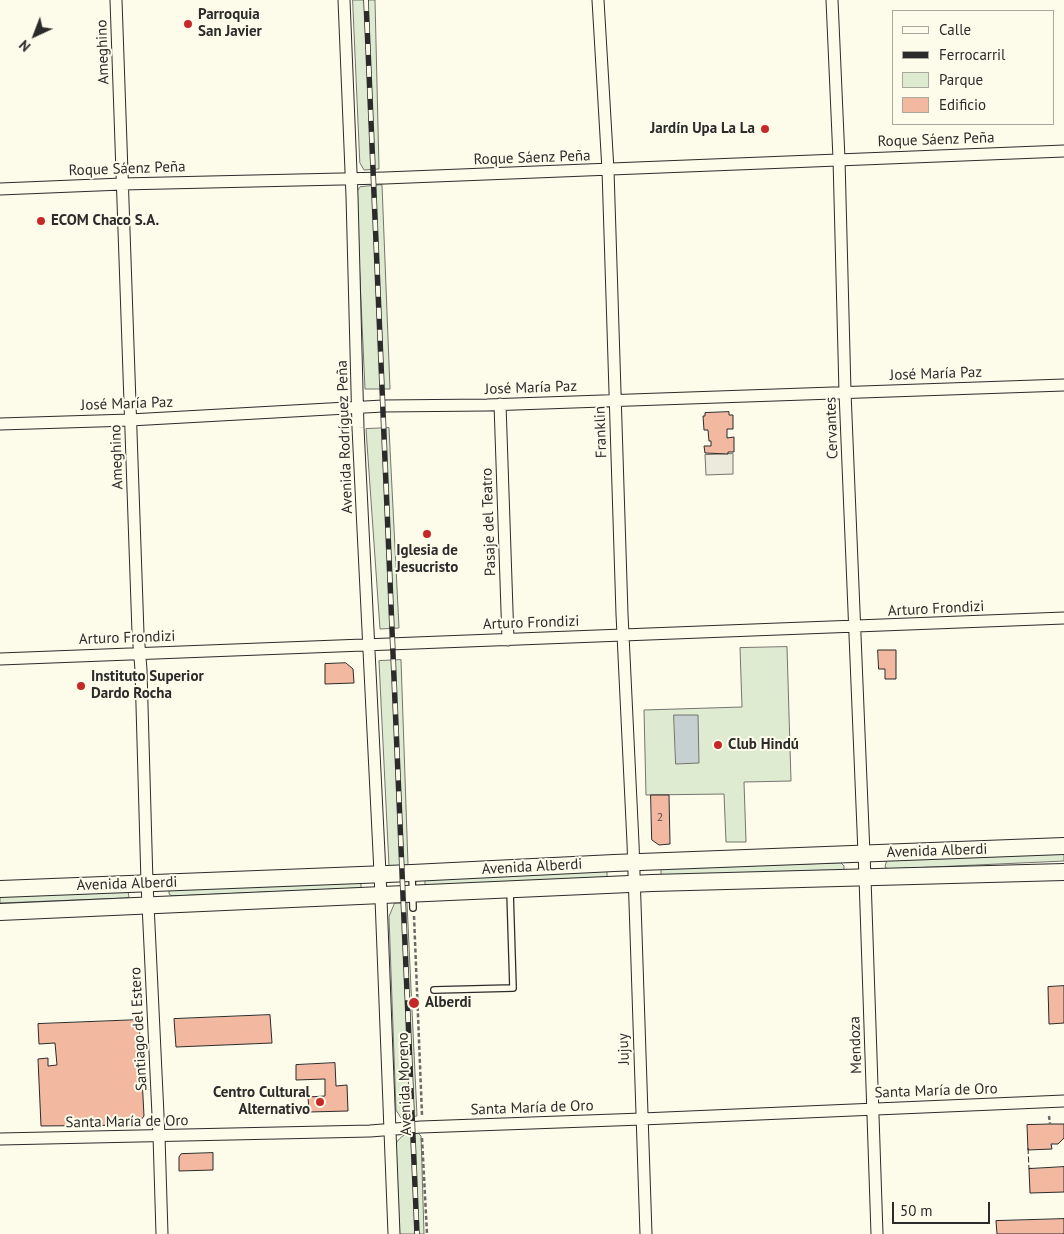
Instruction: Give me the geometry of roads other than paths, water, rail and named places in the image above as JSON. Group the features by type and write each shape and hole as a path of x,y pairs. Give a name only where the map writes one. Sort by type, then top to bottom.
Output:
{"main road":[{"name":"Avenida Alberdi","path":"0,889 1064,846"},
{"name":"Avenida Alberdi","path":"0,912 381,894 413,901 510,889 634,883 1064,872"}],"street":[{"name":"Ameghino","path":"116,0 130,420 139,652 142,680 147,883"},
{"name":"Avenida Rodríguez Peña","path":"344,0 358,408 380,874"},
{"name":"Franklin","path":"598,0 608,170 623,635 633,863"},
{"name":"Cervantes","path":"832,0 840,159 845,392 864,854"},
{"name":"Roque Sáenz Peña","path":"0,189 608,170 1064,151"},
{"name":"José María Paz","path":"0,424 130,420 358,408 1064,385"},
{"name":"Pasaje del Teatro","path":"500,404 508,640"},
{"name":"Arturo Frondizi","path":"0,658 854,628 1064,618"},
{"name":"Mendoza","path":"864,854 878,1234"},
{"name":"Jujuy","path":"633,863 646,1234"},
{"name":"Avenida Moreno","path":"380,874 394,1234"},
{"name":"Santiago del Estero","path":"147,883 162,1234"},
{"name":"Santa María de Oro","path":"0,1139 390,1130 421,1127 1064,1101"}],"lane":[{"path":"412,873 413,901"},
{"path":"434,990 513,988 510,889"}],"railway":[{"path":"366,0 417,1234"}],"place":[{"name":"Parroquia San Javier","path":"188,24"},
{"name":"Jardín Upa La La","path":"765,129"},
{"name":"ECOM Chaco S.A.","path":"41,221"},
{"name":"Iglesia de Jesucristo","path":"427,534"},
{"name":"Instituto Superior Dardo Rocha","path":"81,686"},
{"name":"Club Hindú","path":"718,745"},
{"name":"Alberdi","path":"414,1003"},
{"name":"Centro Cultural Alternativo","path":"320,1102"}]}
